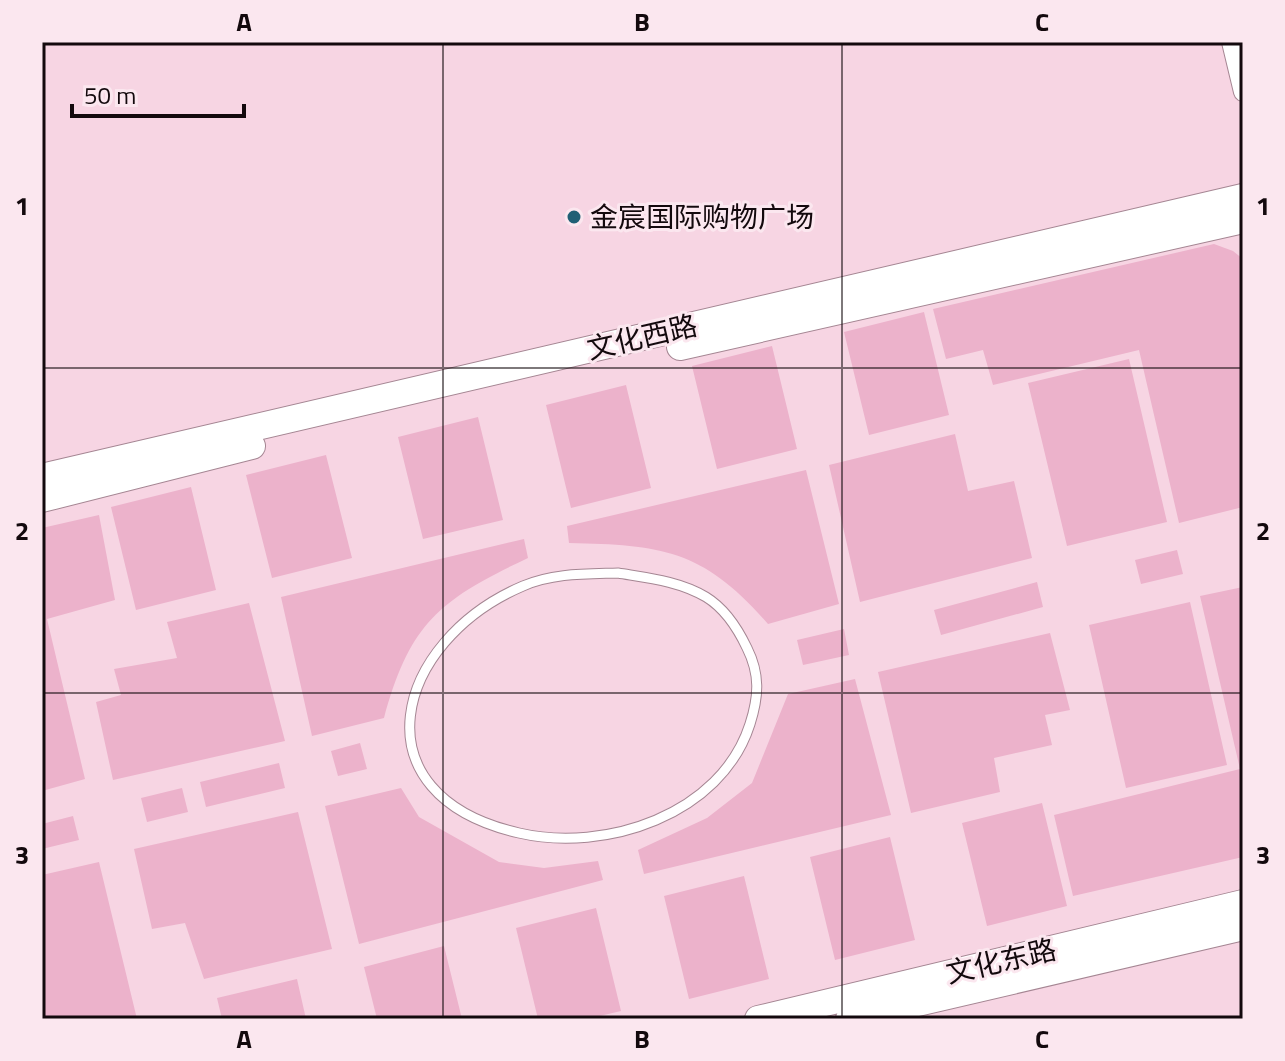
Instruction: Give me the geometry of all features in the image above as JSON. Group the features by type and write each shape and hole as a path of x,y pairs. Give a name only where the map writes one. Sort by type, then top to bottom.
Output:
{"street":[{"path":"1231,42 1243,92"},
{"name":"文化西路","path":"42,477 1243,197"},
{"name":"文化西路","path":"42,499 354,420 1243,220"},
{"name":"文化东路","path":"758,1019 1243,903"},
{"name":"文化东路","path":"849,1019 1243,927"}],"lane":[{"path":"618,573 665,581 707,597 737,627 753,660 758,678 756,705 734,761 689,803 657,820 617,833 578,838 537,837 469,819 439,796 422,775 410,750 408,721 417,687 434,656 461,625 495,600 524,585 567,574 618,573"}],"shaded area":[{"path":"1214,244 1233,251 1243,259 1243,507 1179,523 1139,350 993,385 983,350 946,359 933,309"},
{"path":"924,312 949,415 869,435 844,332"},
{"path":"772,346 797,449 717,469 692,366"},
{"path":"1129,359 1167,522 1067,546 1028,383"},
{"path":"626,385 651,488 571,508 546,405"},
{"path":"478,417 503,520 423,539 398,437"},
{"path":"955,434 968,491 1014,481 1032,558 860,602 829,465"},
{"path":"326,455 352,558 272,578 246,475"},
{"path":"806,470 839,604 768,624 723,580 680,556 631,546 569,543 567,526"},
{"path":"191,487 216,590 136,610 111,507"},
{"path":"99,515 115,600 47,619 85,779 42,791 42,528"},
{"path":"524,539 528,558 451,601 418,636 405,658 384,718 312,736 281,597"},
{"path":"1177,550 1183,574 1141,584 1135,560"},
{"path":"1037,582 1043,607 941,635 934,610"},
{"path":"1243,587 1243,857 1073,896 1054,815 1240,769 1200,596"},
{"path":"1190,602 1227,765 1126,788 1089,625"},
{"path":"249,603 285,741 113,780 96,702 121,695 114,669 177,658 167,622"},
{"path":"844,629 849,655 803,665 797,640"},
{"path":"1050,633 1070,710 1045,715 1052,745 994,758 1000,792 911,813 878,672"},
{"path":"855,679 891,815 644,874 638,850 707,818 752,783 788,694"},
{"path":"360,743 367,769 338,776 331,751"},
{"path":"279,763 285,788 206,807 200,782"},
{"path":"182,788 188,812 147,822 141,798"},
{"path":"401,788 419,817 499,862 544,868 598,861 603,880 359,944 325,806"},
{"path":"1042,803 1067,906 987,926 962,823"},
{"path":"298,812 332,949 204,979 185,923 152,929 134,849"},
{"path":"73,816 79,840 42,849 42,824"},
{"path":"890,837 915,940 835,960 810,857"},
{"path":"99,862 137,1019 42,1019 42,875"},
{"path":"744,876 769,979 689,999 664,896"},
{"path":"596,908 621,1011 587,1019 538,1019 516,928"},
{"path":"444,946 462,1019 377,1019 364,967"},
{"path":"297,979 306,1019 222,1019 217,998"}],"place":[{"name":"金宸国际购物广场","path":"574,217"}]}
